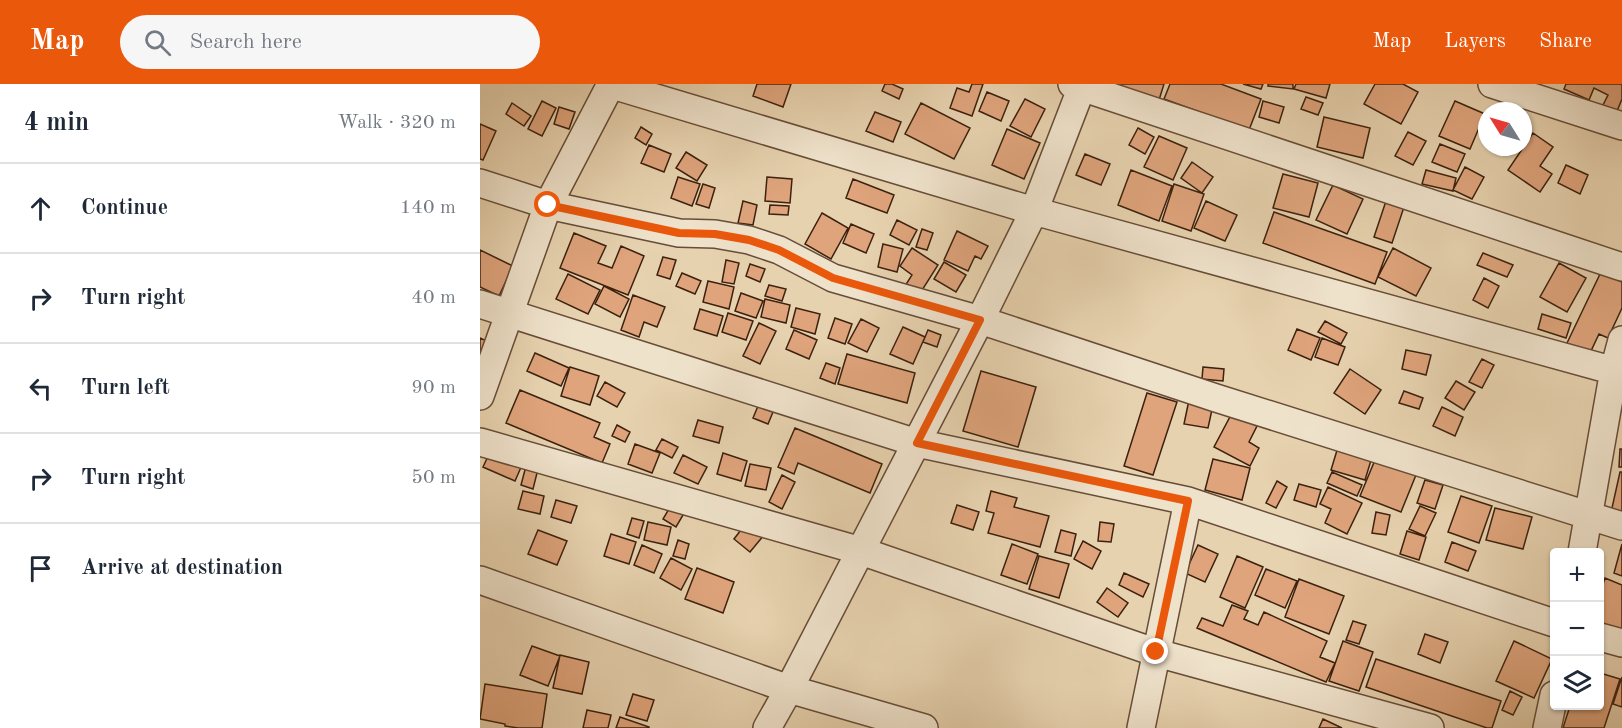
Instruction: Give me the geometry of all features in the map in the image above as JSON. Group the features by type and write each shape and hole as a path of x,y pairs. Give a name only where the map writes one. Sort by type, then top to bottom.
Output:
{"street":[{"path":"480,396 548,205 610,84 1034,211 1618,371"},
{"path":"1492,84 1622,126"},
{"path":"767,728 917,443 1034,211 1079,85 1622,267"},
{"path":"480,183 548,205 679,233 715,234 749,240 779,250 833,278 980,320 1216,398 1622,526"},
{"path":"480,304 917,443 1188,501 1550,622"},
{"path":"1583,548 1618,371 1622,340"},
{"path":"480,442 861,551 1156,652 1430,728"},
{"path":"1141,728 1188,501"},
{"path":"480,580 789,689 924,728"},
{"path":"1604,638 1622,643"},
{"path":"1547,728 1551,710"}],"building":[{"path":"757,84 791,84 783,107 753,96"},
{"path":"885,84 892,84 903,89 899,99 882,91"},
{"path":"972,84 983,84 972,116 950,108 957,88 969,92"},
{"path":"1113,84 1164,84 1159,100"},
{"path":"1170,84 1221,84 1261,99 1249,130 1164,99"},
{"path":"1243,84 1263,84 1261,89"},
{"path":"1268,84 1293,84 1293,89 1268,86"},
{"path":"1296,84 1330,84 1326,98 1294,89"},
{"path":"1375,84 1403,84 1418,92 1401,124 1364,104"},
{"path":"1566,84 1622,84 1622,99 1617,111 1603,105 1608,95 1594,88 1589,100 1564,89"},
{"path":"987,92 1009,101 1001,121 979,111"},
{"path":"1306,97 1323,103 1318,115 1301,109"},
{"path":"1025,99 1045,109 1031,137 1010,126"},
{"path":"542,101 556,108 542,136 528,129"},
{"path":"1263,101 1284,107 1279,123 1259,117"},
{"path":"1455,101 1478,111 1478,130 1470,149 1439,136"},
{"path":"512,103 531,116 524,126 506,114"},
{"path":"921,103 970,128 954,159 905,134"},
{"path":"559,107 575,112 569,129 554,124"},
{"path":"875,112 901,122 893,142 866,131"},
{"path":"1324,117 1370,128 1363,158 1317,147"},
{"path":"480,124 496,131 483,160 480,159"},
{"path":"641,127 652,134 646,145 635,138"},
{"path":"1138,128 1154,137 1145,154 1129,145"},
{"path":"1007,129 1040,143 1024,179 992,165"},
{"path":"1408,132 1426,141 1413,165 1395,156"},
{"path":"1532,134 1553,147 1540,166 1552,174 1540,192 1508,170 1517,156 1532,156"},
{"path":"1159,136 1187,148 1173,180 1144,167"},
{"path":"1440,144 1465,154 1457,172 1432,162"},
{"path":"649,145 671,154 664,172 641,163"},
{"path":"686,152 707,165 697,181 676,168"},
{"path":"1085,154 1110,164 1101,185 1076,175"},
{"path":"1192,162 1213,177 1202,193 1181,178"},
{"path":"1566,165 1588,175 1580,194 1558,183"},
{"path":"1465,167 1484,177 1472,199 1453,190"},
{"path":"1131,170 1172,186 1159,221 1118,205"},
{"path":"1426,170 1456,178 1453,191 1422,184"},
{"path":"1283,174 1318,183 1309,217 1273,208"},
{"path":"678,177 700,184 692,206 671,198"},
{"path":"767,177 792,179 790,203 765,201"},
{"path":"853,179 894,195 887,213 846,198"},
{"path":"703,184 715,188 709,208 696,204"},
{"path":"1174,184 1204,194 1191,231 1162,221"},
{"path":"1333,185 1363,199 1347,234 1316,220"},
{"path":"743,201 757,205 753,225 738,223"},
{"path":"1206,201 1237,215 1225,241 1194,228"},
{"path":"1386,201 1404,207 1392,243 1374,237"},
{"path":"770,205 789,206 788,215 769,214"},
{"path":"1274,212 1387,252 1375,284 1263,243"},
{"path":"822,213 848,228 831,259 805,244"},
{"path":"897,220 917,230 909,245 890,235"},
{"path":"851,224 874,234 866,253 843,243"},
{"path":"922,229 933,233 927,250 916,247"},
{"path":"957,231 988,246 981,259 975,256 968,271 944,260"},
{"path":"574,233 606,246 598,263 612,268 621,246 644,256 628,295 560,268"},
{"path":"883,244 903,249 897,272 878,267"},
{"path":"912,248 938,265 919,295 905,286 912,275 900,266"},
{"path":"1393,248 1431,268 1416,296 1378,277"},
{"path":"480,250 513,266 499,296 480,287"},
{"path":"1483,253 1513,265 1507,277 1477,265"},
{"path":"663,257 676,260 670,279 657,275"},
{"path":"726,260 739,263 734,284 722,282"},
{"path":"944,262 966,275 956,292 934,279"},
{"path":"1559,263 1586,278 1567,312 1540,297"},
{"path":"750,264 765,269 760,282 746,276"},
{"path":"1601,272 1622,282 1622,308 1608,338 1599,334 1590,353 1567,343"},
{"path":"682,273 701,281 695,294 676,286"},
{"path":"568,274 600,290 588,314 556,299"},
{"path":"1484,278 1499,286 1488,308 1473,300"},
{"path":"708,281 734,287 729,309 703,302"},
{"path":"769,285 786,289 782,301 765,296"},
{"path":"604,286 629,299 620,317 595,304"},
{"path":"741,293 763,301 756,318 735,311"},
{"path":"633,295 665,307 657,327 644,322 639,337 621,330"},
{"path":"765,299 790,305 786,323 761,317"},
{"path":"796,308 820,314 815,334 791,327"},
{"path":"700,309 723,316 717,336 694,329"},
{"path":"728,313 753,321 746,340 722,332"},
{"path":"1542,314 1571,323 1566,338 1538,329"},
{"path":"835,318 852,324 845,344 828,338"},
{"path":"861,319 879,328 867,352 848,343"},
{"path":"1325,321 1347,333 1341,344 1318,332"},
{"path":"759,323 776,331 760,364 743,356"},
{"path":"903,327 925,337 913,364 890,354"},
{"path":"1297,329 1320,338 1311,360 1288,350"},
{"path":"794,330 817,340 809,359 786,349"},
{"path":"928,330 941,335 937,347 923,342"},
{"path":"480,338 491,343 486,354 480,351"},
{"path":"1322,338 1345,347 1338,365 1315,357"},
{"path":"1406,350 1431,355 1426,375 1402,369"},
{"path":"535,353 569,368 561,386 527,371"},
{"path":"847,354 915,373 907,403 838,384"},
{"path":"1482,359 1494,365 1482,388 1469,382"},
{"path":"826,363 840,368 835,384 820,378"},
{"path":"570,367 599,376 590,405 561,396"},
{"path":"1203,367 1224,369 1223,381 1202,379"},
{"path":"1350,369 1381,390 1365,414 1334,393"},
{"path":"981,371 1036,387 1018,447 963,431"},
{"path":"1456,381 1475,392 1464,410 1445,398"},
{"path":"605,382 625,393 617,407 597,396"},
{"path":"520,390 600,423 594,437 610,444 602,463 506,423"},
{"path":"1404,391 1423,398 1419,409 1399,403"},
{"path":"1147,393 1177,402 1153,475 1124,466"},
{"path":"1189,400 1213,405 1208,428 1184,424"},
{"path":"758,406 773,412 768,424 753,418"},
{"path":"1442,407 1463,417 1455,436 1433,426"},
{"path":"1232,413 1257,426 1249,442 1259,448 1250,466 1214,447"},
{"path":"698,420 723,427 719,443 693,436"},
{"path":"617,425 630,432 625,442 612,436"},
{"path":"795,428 882,464 870,493 798,463 794,474 778,467"},
{"path":"662,439 678,447 672,458 656,450"},
{"path":"635,444 660,453 652,473 628,464"},
{"path":"1338,447 1372,457 1365,480 1331,470"},
{"path":"1620,449 1622,449 1622,467 1619,467"},
{"path":"490,452 522,465 515,481 483,467"},
{"path":"723,453 747,461 741,481 717,474"},
{"path":"683,455 707,467 698,484 674,473"},
{"path":"1213,459 1250,468 1242,500 1205,490"},
{"path":"1375,460 1416,475 1401,512 1360,496"},
{"path":"750,464 771,468 766,490 745,486"},
{"path":"526,466 538,469 533,489 521,485"},
{"path":"1332,472 1362,485 1357,496 1327,483"},
{"path":"1620,472 1622,472 1622,520 1610,517"},
{"path":"782,475 795,482 782,509 769,502"},
{"path":"1425,480 1443,485 1435,509 1417,503"},
{"path":"1277,481 1287,487 1276,508 1266,503"},
{"path":"1299,484 1321,490 1316,507 1294,500"},
{"path":"1328,487 1362,503 1347,534 1325,523 1331,509 1320,504"},
{"path":"523,491 544,496 540,514 518,509"},
{"path":"991,491 1017,498 1014,507 1049,516 1040,547 988,533 994,513 986,511"},
{"path":"1461,496 1492,506 1479,543 1448,532"},
{"path":"556,500 577,506 571,523 551,517"},
{"path":"673,502 686,510 676,527 663,519"},
{"path":"957,505 979,512 973,530 951,523"},
{"path":"1420,506 1436,513 1425,536 1409,529"},
{"path":"1495,508 1532,517 1523,549 1486,540"},
{"path":"1376,512 1390,515 1386,535 1372,533"},
{"path":"632,518 644,521 639,538 627,534"},
{"path":"648,522 671,527 667,545 644,540"},
{"path":"747,522 764,535 750,552 734,539"},
{"path":"1100,522 1114,524 1111,542 1098,541"},
{"path":"538,530 567,541 557,565 528,554"},
{"path":"1061,530 1076,534 1071,556 1055,552"},
{"path":"1407,531 1426,537 1419,560 1400,554"},
{"path":"611,534 636,542 629,564 604,556"},
{"path":"678,540 689,544 685,559 673,556"},
{"path":"1083,541 1101,551 1092,569 1074,559"},
{"path":"1452,542 1476,551 1468,571 1445,562"},
{"path":"1012,544 1038,554 1027,584 1001,575"},
{"path":"1622,544 1622,576 1614,573"},
{"path":"642,545 662,554 654,573 634,565"},
{"path":"1198,545 1218,554 1205,582 1185,573"},
{"path":"1039,556 1069,564 1059,598 1029,589"},
{"path":"1237,556 1263,567 1245,608 1220,597"},
{"path":"671,558 692,569 681,590 660,578"},
{"path":"697,568 734,582 723,613 685,599"},
{"path":"1266,569 1297,581 1285,608 1255,595"},
{"path":"1124,573 1149,584 1143,597 1119,585"},
{"path":"1605,578 1622,585 1622,635 1604,628"},
{"path":"1299,579 1344,596 1329,634 1285,617"},
{"path":"1107,588 1128,603 1118,617 1097,602"},
{"path":"1232,605 1248,611 1244,619 1258,625 1264,612 1327,641 1320,657 1335,663 1326,682 1197,628 1202,618 1223,626"},
{"path":"1353,621 1366,625 1359,644 1346,640"},
{"path":"1425,634 1448,642 1440,663 1418,654"},
{"path":"1343,641 1373,652 1359,691 1329,681"},
{"path":"1514,641 1550,658 1550,663 1534,698 1496,681"},
{"path":"532,646 560,656 548,686 520,675"},
{"path":"560,655 589,662 582,694 553,688"},
{"path":"1376,659 1501,701 1492,728 1366,687"},
{"path":"1604,674 1620,679 1604,728 1563,728 1569,710 1604,710"},
{"path":"1622,677 1622,707 1613,704"},
{"path":"485,684 547,694 542,728 518,728 480,719"},
{"path":"1510,691 1522,697 1513,715 1502,710"},
{"path":"633,694 654,700 647,721 626,715"},
{"path":"587,710 611,715 608,728 583,728"},
{"path":"620,717 649,727 649,728 616,728"},
{"path":"1323,719 1342,728 1319,728"}],"route":[{"path":"548,205 679,233 715,234 749,240 779,250 833,278 980,320 917,443 1188,501 1156,652"}]}
